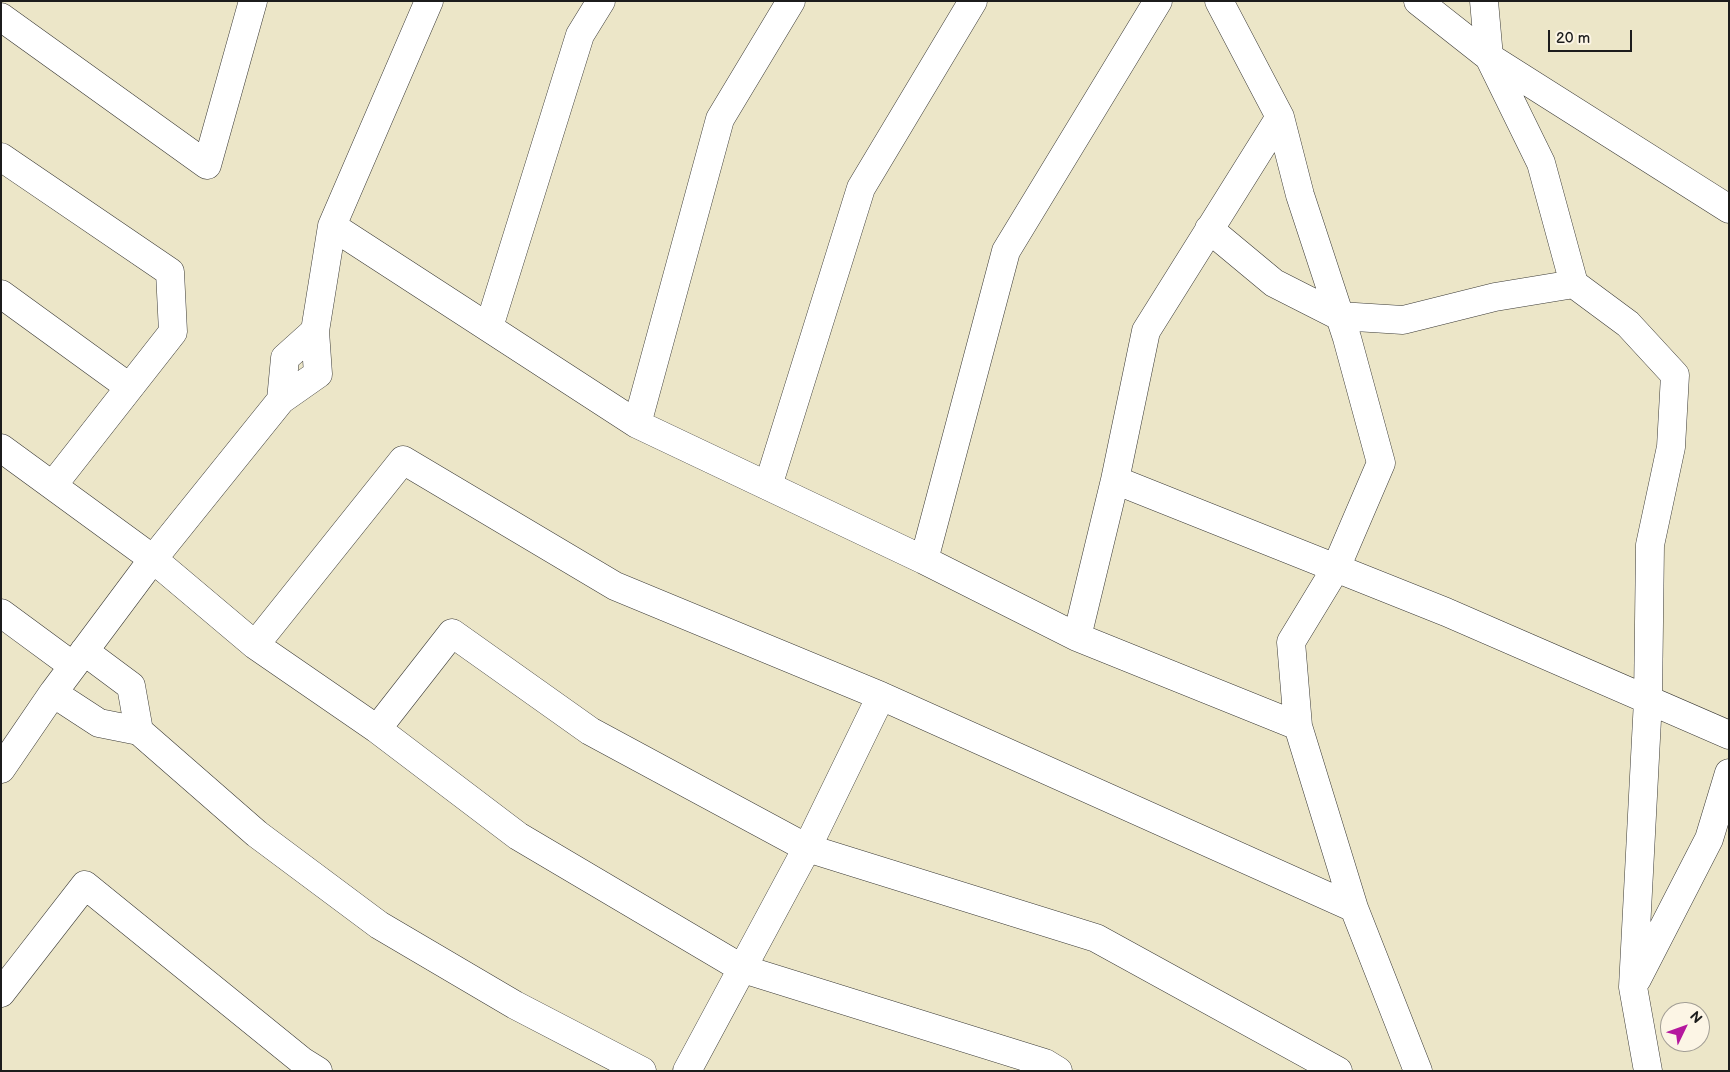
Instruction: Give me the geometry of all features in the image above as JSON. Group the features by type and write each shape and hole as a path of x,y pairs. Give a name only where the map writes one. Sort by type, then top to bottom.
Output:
{"street":[{"path":"1,17 207,165 254,1"},
{"path":"1,769 52,693 153,559 281,400 318,374 315,331 332,226 429,1"},
{"path":"489,327 580,35 601,1"},
{"path":"637,424 720,119 791,1"},
{"path":"768,486 861,188 973,1"},
{"path":"924,560 1006,251 1158,1"},
{"path":"1219,1 1280,117 1300,195 1340,316 1381,463 1336,568 1290,642 1298,726 1354,908 1418,1071"},
{"path":"1418,1 1489,57 1729,209"},
{"path":"1484,1 1489,57 1541,163 1574,284 1628,324 1675,375 1671,447 1650,545 1648,700 1633,987 1648,1071"},
{"path":"1077,637 1115,480 1146,331 1280,117"},
{"path":"1,157 170,272 173,332 53,485"},
{"path":"332,226 637,424 924,560 1077,637 1298,726"},
{"path":"1209,229 1274,283 1340,316 1404,320 1495,297 1574,284"},
{"path":"1,294 130,387"},
{"path":"1,448 153,559 255,645 376,730 518,836 742,969 1045,1063 1058,1071"},
{"path":"255,645 403,460 615,586 881,696 1354,908"},
{"path":"1115,480 1446,612 1729,735"},
{"path":"1,613 79,659 131,686 139,731"},
{"path":"376,730 452,633 590,731 807,848 1096,938 1338,1071"},
{"path":"52,693 99,723 139,731 257,834 379,925 515,1005 642,1071"},
{"path":"687,1071 807,848 881,696"},
{"path":"1633,987 1709,839 1729,773"},
{"path":"1,993 85,885 302,1061 318,1071"}]}
